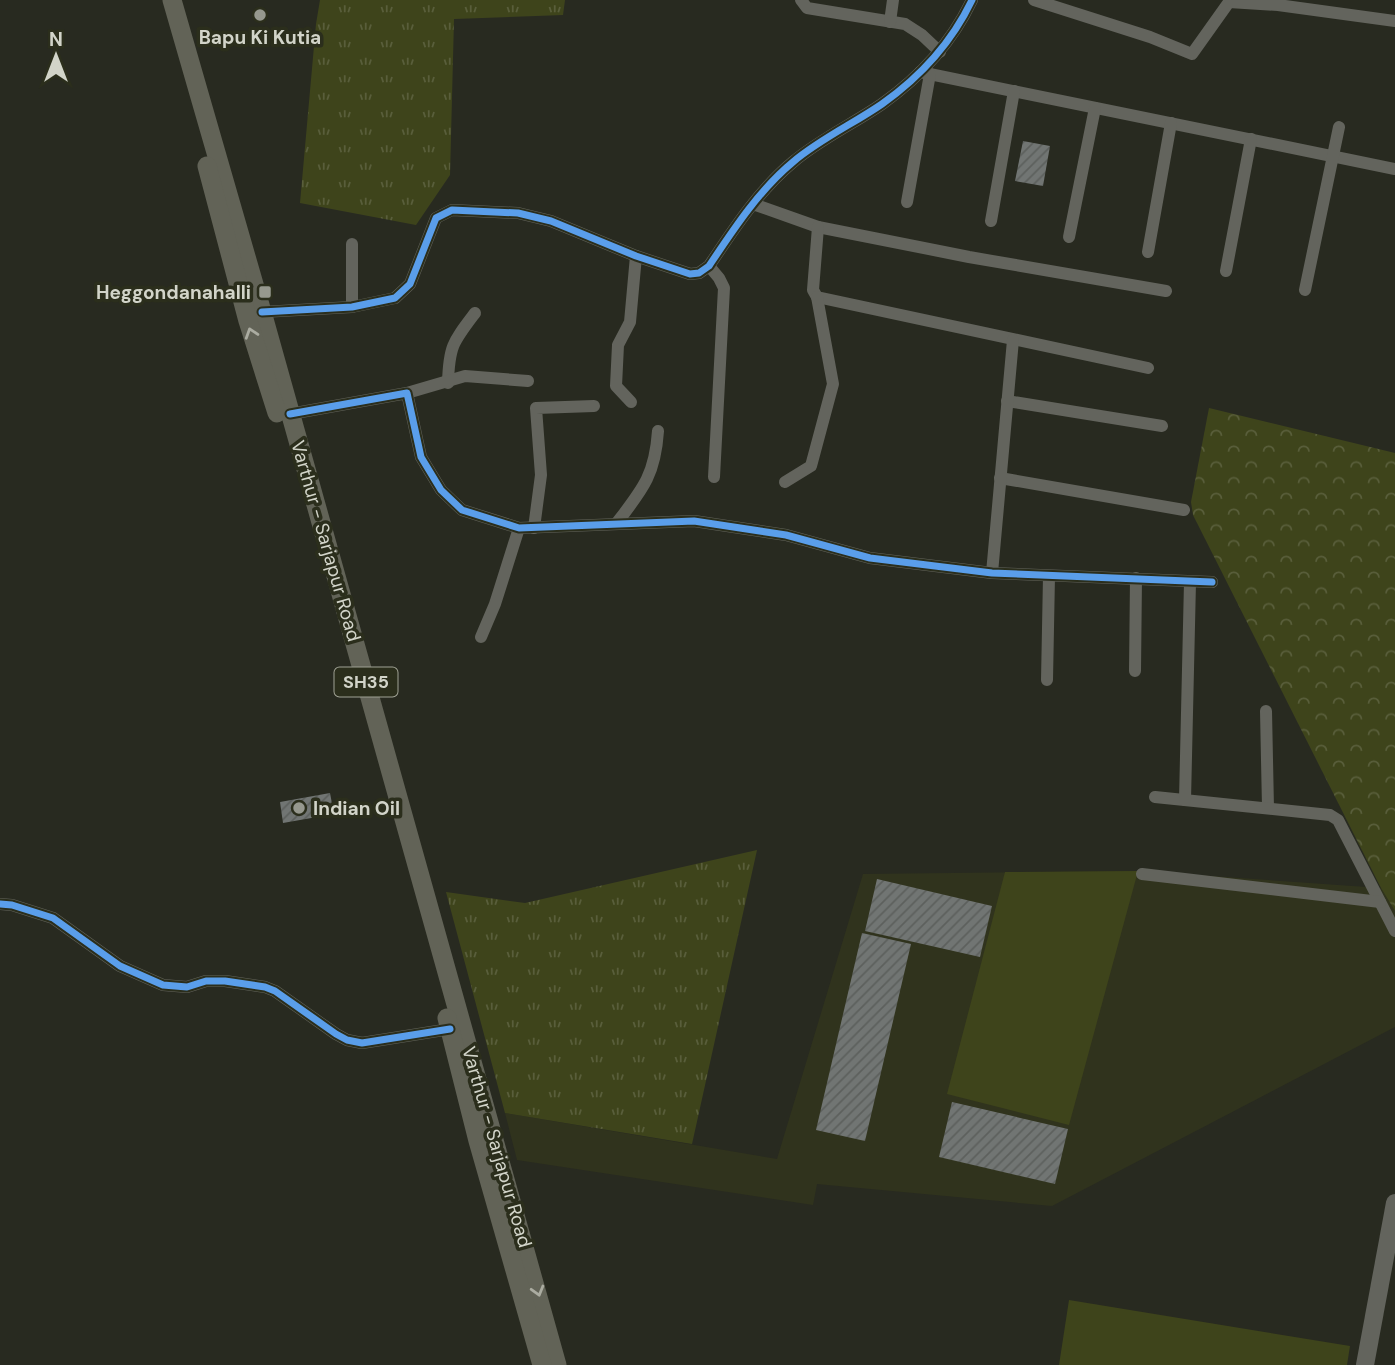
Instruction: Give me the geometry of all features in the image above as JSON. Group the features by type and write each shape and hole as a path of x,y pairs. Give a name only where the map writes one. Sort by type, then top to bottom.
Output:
{"main road":[{"name":"Varthur - Sarjapur Road","path":"163,0 248,321 284,435 542,1365"},
{"name":"Varthur - Sarjapur Road","path":"172,0 557,1365"}],"street":[{"path":"801,0 807,8 905,24 940,52"},
{"path":"890,22 892,0"},
{"path":"262,312 352,307 395,298 410,284 436,218 452,209 518,213 551,221 636,256 690,274 699,273 709,266 753,204 791,164 829,135 881,104 925,73 972,0"},
{"path":"1034,0 1150,37 1192,54 1229,2 1278,5 1395,21"},
{"path":"925,73 1395,169"},
{"path":"907,202 925,73"},
{"path":"991,221 1014,91"},
{"path":"1069,237 1095,108"},
{"path":"1148,252 1171,123"},
{"path":"1305,290 1339,127"},
{"path":"1226,271 1251,139"},
{"path":"753,204 818,227 1166,292"},
{"path":"785,482 811,466 833,384 817,297 813,290 818,227"},
{"path":"352,244 352,307"},
{"path":"631,402 616,386 618,345 630,321 636,256"},
{"path":"709,266 724,288 714,477"},
{"path":"817,297 1148,368"},
{"path":"448,383 449,355 453,341 475,313"},
{"path":"992,573 1013,340"},
{"path":"290,414 407,393 465,376 528,381"},
{"path":"407,393 421,457 441,490 461,510 519,528 694,521 786,535 870,558 992,573 1212,582"},
{"path":"1007,401 1162,426"},
{"path":"534,528 541,475 536,408 594,405"},
{"path":"616,524 645,485 654,465 658,431"},
{"path":"1000,478 1184,510"},
{"path":"481,637 495,604 519,528"},
{"path":"1047,680 1049,576"},
{"path":"1135,671 1136,578"},
{"path":"1185,800 1190,582"},
{"path":"1266,711 1268,808"},
{"path":"1155,797 1324,813 1338,820 1395,931"},
{"path":"1142,874 1380,902"},
{"path":"0,904 53,918 120,966 163,985 187,987 206,981 225,981 265,987 347,1040 362,1043 450,1029"},
{"path":"1365,1365 1395,1203"}],"shaded area":[{"path":"1138,871 1381,888 1395,911 1395,1027 1052,1206 817,1184 813,1205 517,1160 505,1113 777,1159 863,874"}],"green space":[{"path":"320,0 565,0 563,15 454,19 450,175 416,225 300,203"},
{"path":"1209,408 1395,453 1395,911 1193,515 1191,502"},
{"path":"757,850 692,1144 505,1113 446,892 525,903"},
{"path":"1138,871 1069,1125 947,1094 1005,872"},
{"path":"1069,1300 1350,1346 1347,1365 1059,1365"}],"building":[{"path":"1023,141 1050,146 1043,186 1015,181"},
{"path":"330,793 334,814 283,823 280,802"},
{"path":"877,879 992,906 980,957 865,931"},
{"path":"862,933 911,944 865,1141 816,1130"},
{"path":"952,1102 1068,1129 1055,1184 939,1157"}],"cycle path":[{"path":"262,312 352,307 395,298 410,284 436,218 452,210 518,213 551,221 636,256 690,274 699,273 709,266 747,211 769,185 793,162 882,104 922,70 945,44 972,0"},
{"path":"290,414 407,393 421,457 441,490 462,510 519,528 694,521 786,535 870,558 992,573 1212,582"},
{"path":"0,904 53,918 120,966 163,985 187,987 206,981 225,981 265,987 347,1040 362,1043 450,1029"}],"place":[{"name":"Bapu Ki Kutia","path":"260,15"},
{"name":"Heggondanahalli","path":"265,292"},
{"name":"Indian Oil","path":"299,808"}]}
